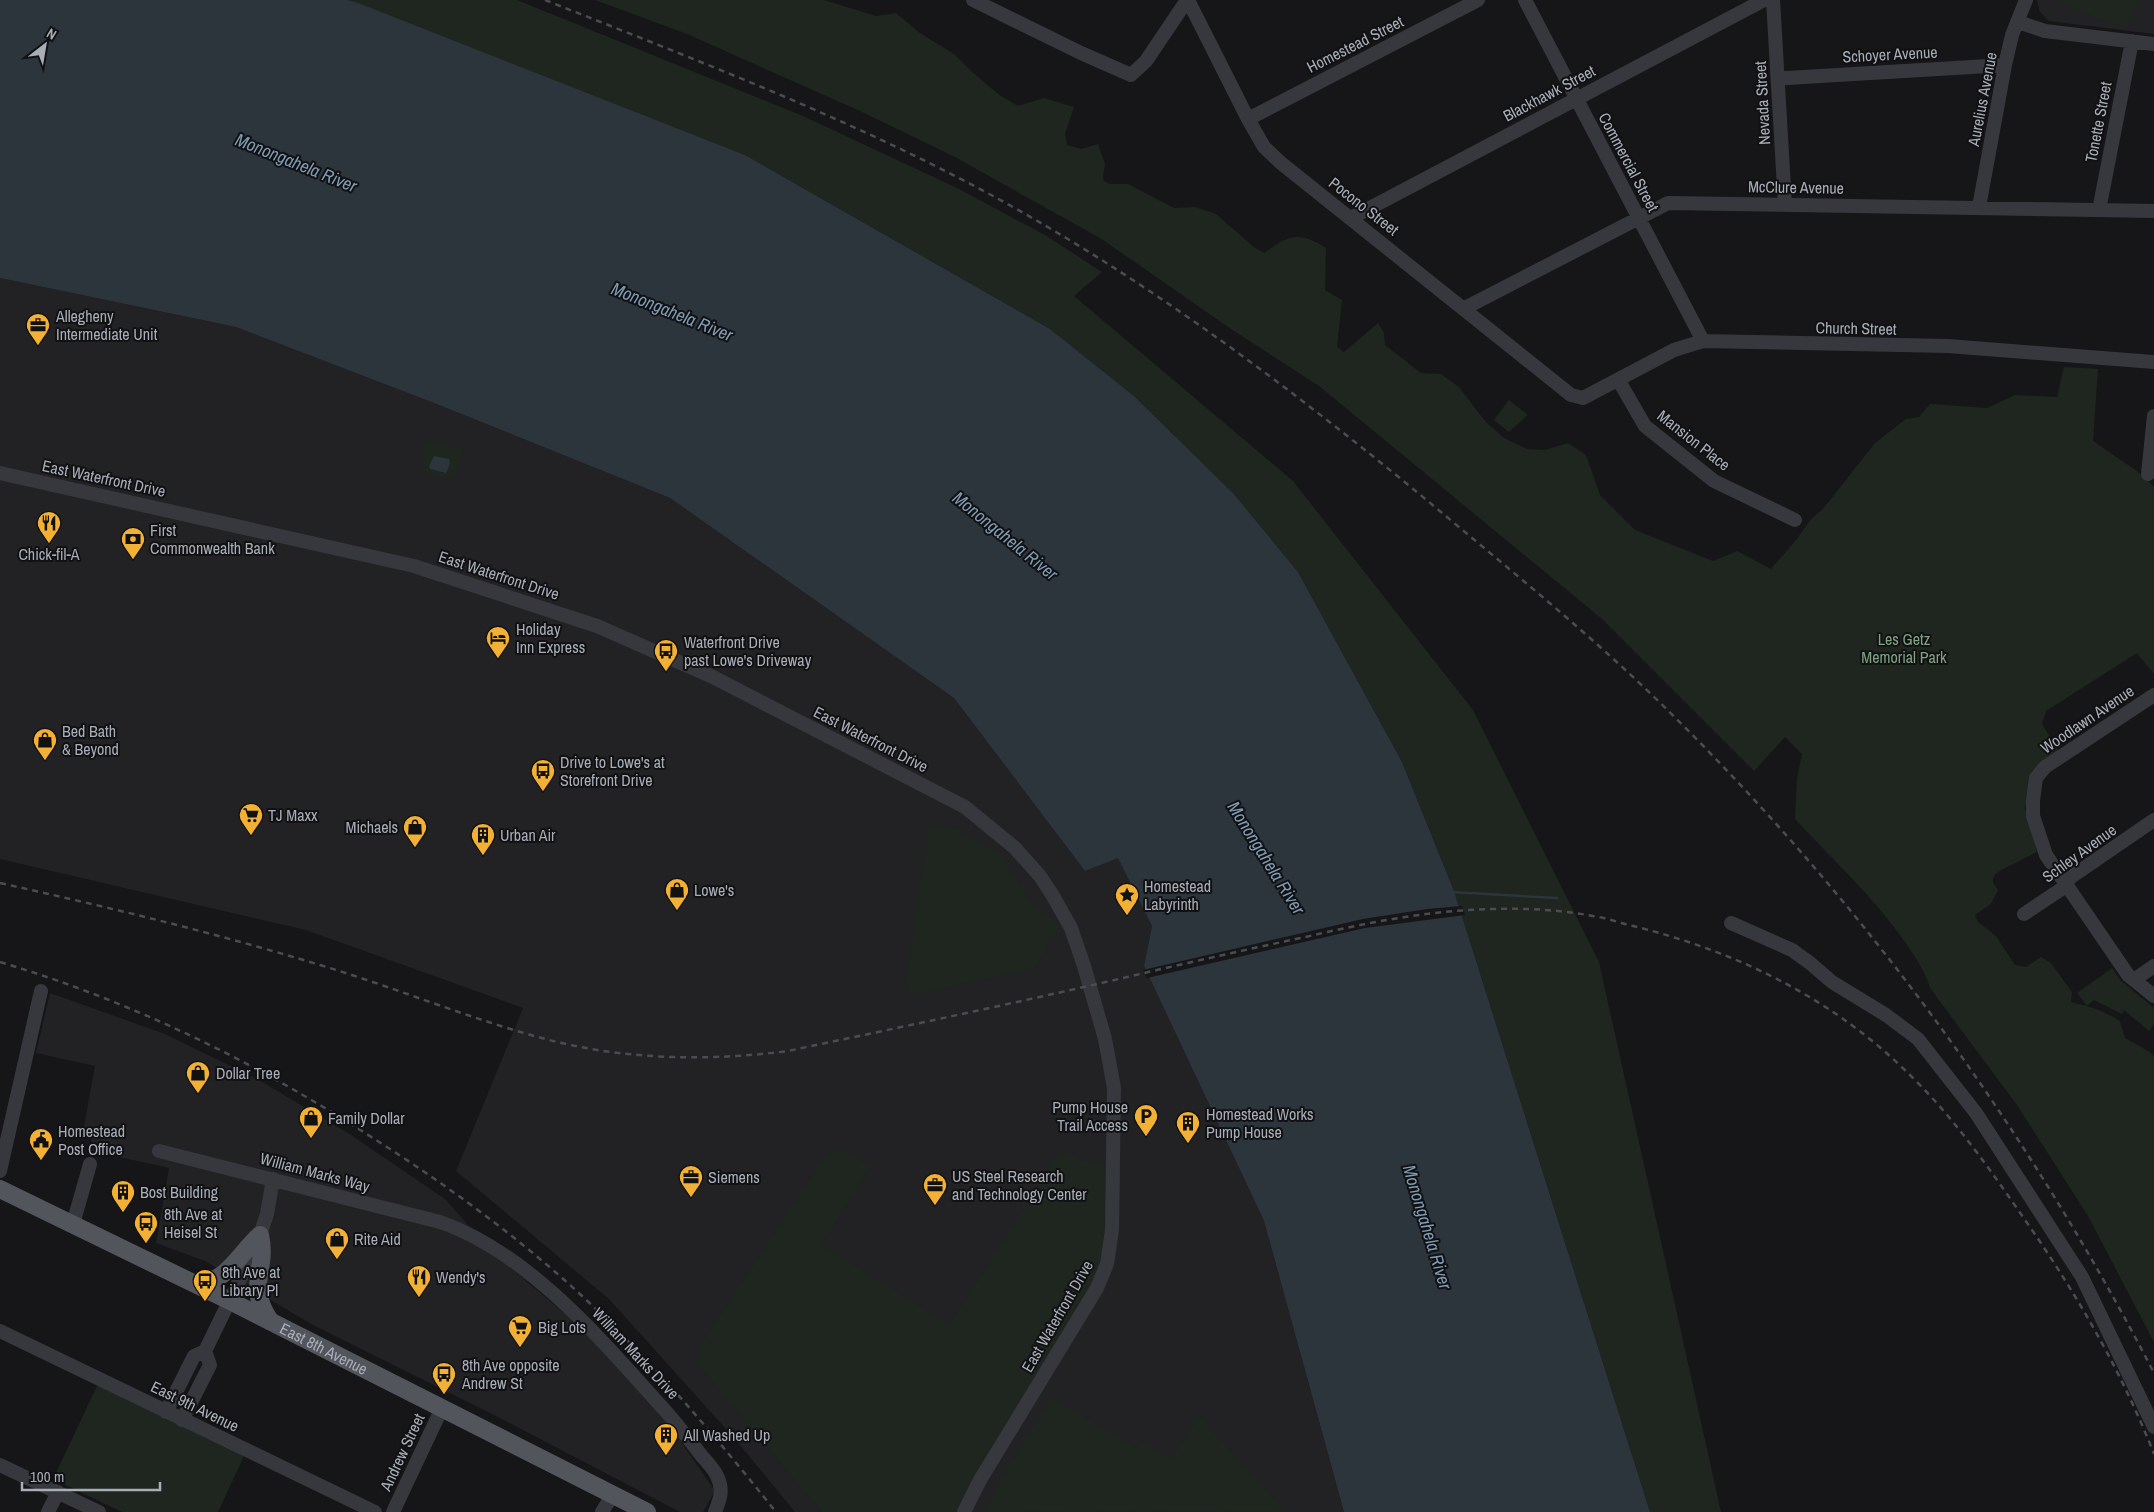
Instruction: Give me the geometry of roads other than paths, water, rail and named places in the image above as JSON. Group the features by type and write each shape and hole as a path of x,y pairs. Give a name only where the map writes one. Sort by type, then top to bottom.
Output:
{"main road":[{"name":"East 8th Avenue","path":"0,1189 196,1284 647,1512"},
{"path":"196,1284 210,1283 220,1277 260,1235"},
{"path":"260,1235 263,1248 257,1291 261,1307 270,1321"}],"street":[{"path":"973,0 1080,53 1131,75 1146,61 1188,0"},
{"name":"Pocono Street","path":"1188,0 1264,147 1281,164 1571,395"},
{"name":"Homestead Street","path":"1248,119 1478,0"},
{"name":"Commercial Street","path":"1525,0 1703,341"},
{"name":"Blackhawk Street","path":"1351,218 1764,0"},
{"name":"Nevada Street","path":"1773,0 1785,205"},
{"name":"Aurelius Avenue","path":"1979,207 2005,65 2012,35 2026,0"},
{"path":"2018,22 2045,31 2154,44"},
{"name":"Tonette Street","path":"2100,210 2132,41"},
{"name":"Schoyer Avenue","path":"1778,76 1787,78 2005,65"},
{"name":"McClure Avenue","path":"1463,309 1668,203 2154,211"},
{"name":"Church Street","path":"1571,395 1583,398 1674,350 1703,341 1948,346 2154,362"},
{"name":"Mansion Place","path":"1618,380 1645,426 1714,481 1795,520"},
{"path":"2148,474 2154,416"},
{"name":"East Waterfront Drive","path":"3,474 414,566 597,626 713,677 965,807 1014,847 1040,876 1071,928 1105,1039 1114,1088 1112,1230 1107,1264 1097,1288 980,1480 964,1512"},
{"name":"Woodlawn Avenue","path":"2154,695 2045,767 2036,778 2033,816 2046,855 2128,974 2154,996"},
{"name":"Schley Avenue","path":"2024,914 2060,890 2071,877 2154,820"},
{"path":"1731,923 1777,942 1797,954 1836,985 1886,1014 1918,1039 1976,1113 2082,1277 2154,1427"},
{"path":"2134,980 2154,966"},
{"path":"0,1171 5,1120 41,991"},
{"name":"William Marks Way","path":"159,1151 274,1179 460,1229"},
{"path":"73,1224 90,1164"},
{"path":"166,1412 194,1356 205,1351 230,1301 260,1235 274,1179"},
{"name":"William Marks Drive","path":"460,1229 495,1248 592,1329 674,1420 717,1475 722,1493 715,1512"},
{"name":"East 9th Avenue","path":"0,1331 375,1512"},
{"path":"182,1420 210,1365 205,1351"},
{"name":"Andrew Street","path":"393,1512 442,1408"},
{"path":"0,1465 99,1512"},
{"path":"48,1512 58,1492"},
{"path":"602,1512 613,1494"}],"water":[{"name":"Monongahela River","path":"0,0 347,0 358,3 745,155 1050,329 1134,396 1234,494 1298,572 1402,762 1454,891 1650,1512 1344,1512 1264,1221 1144,966 1152,926 1118,858 1085,871 954,698 670,498 434,403 236,327 0,278"},
{"path":"434,456 449,459 450,464 446,473 430,469 429,466"}],"waterway":[{"path":"1451,892 1557,898"}],"railway":[{"path":"545,0 772,91 828,116 939,168 1051,229 1163,300 1272,378 1429,502 1541,596 1651,694 1726,769 1866,929 1930,1013 1992,1100 2049,1189 2103,1280 2154,1373"},
{"path":"0,883 81,901 281,953 350,974 497,1025 557,1042 614,1052 672,1057 730,1056 788,1051 1397,918 1470,910 1520,909 1569,912 1608,919 1710,950 1782,982 1850,1024 1911,1076 1942,1109 1970,1144 2061,1273 2112,1362 2154,1454"},
{"path":"0,962 99,996 147,1016 241,1061 332,1112 403,1157 456,1194 533,1253 608,1320 683,1400 776,1512"}],"place":[{"name":"Allegheny Intermediate Unit","path":"38,346"},
{"name":"Chick-fil-A","path":"49,544"},
{"name":"First Commonwealth Bank","path":"133,560"},
{"name":"Holiday Inn Express","path":"498,659"},
{"name":"Waterfront Drive past Lowe's Driveway","path":"666,672"},
{"name":"Bed Bath & Beyond","path":"45,761"},
{"name":"Drive to Lowe's at Storefront Drive","path":"543,792"},
{"name":"TJ Maxx","path":"251,836"},
{"name":"Michaels","path":"415,848"},
{"name":"Urban Air","path":"483,856"},
{"name":"Lowe's","path":"677,911"},
{"name":"Homestead Labyrinth","path":"1127,916"},
{"name":"Dollar Tree","path":"198,1094"},
{"name":"Pump House Trail Access","path":"1146,1137"},
{"name":"Family Dollar","path":"311,1139"},
{"name":"Homestead Works Pump House","path":"1188,1144"},
{"name":"Homestead Post Office","path":"41,1161"},
{"name":"Siemens","path":"691,1198"},
{"name":"US Steel Research and Technology Center","path":"935,1206"},
{"name":"Bost Building","path":"123,1213"},
{"name":"8th Ave at Heisel St","path":"146,1244"},
{"name":"Rite Aid","path":"337,1260"},
{"name":"Wendy's","path":"419,1298"},
{"name":"8th Ave at Library Pl","path":"205,1302"},
{"name":"Big Lots","path":"520,1348"},
{"name":"8th Ave opposite Andrew St","path":"444,1395"},
{"name":"All Washed Up","path":"666,1456"}],"park label":[{"name":"Les Getz Memorial Park","path":"1904,648"}]}
